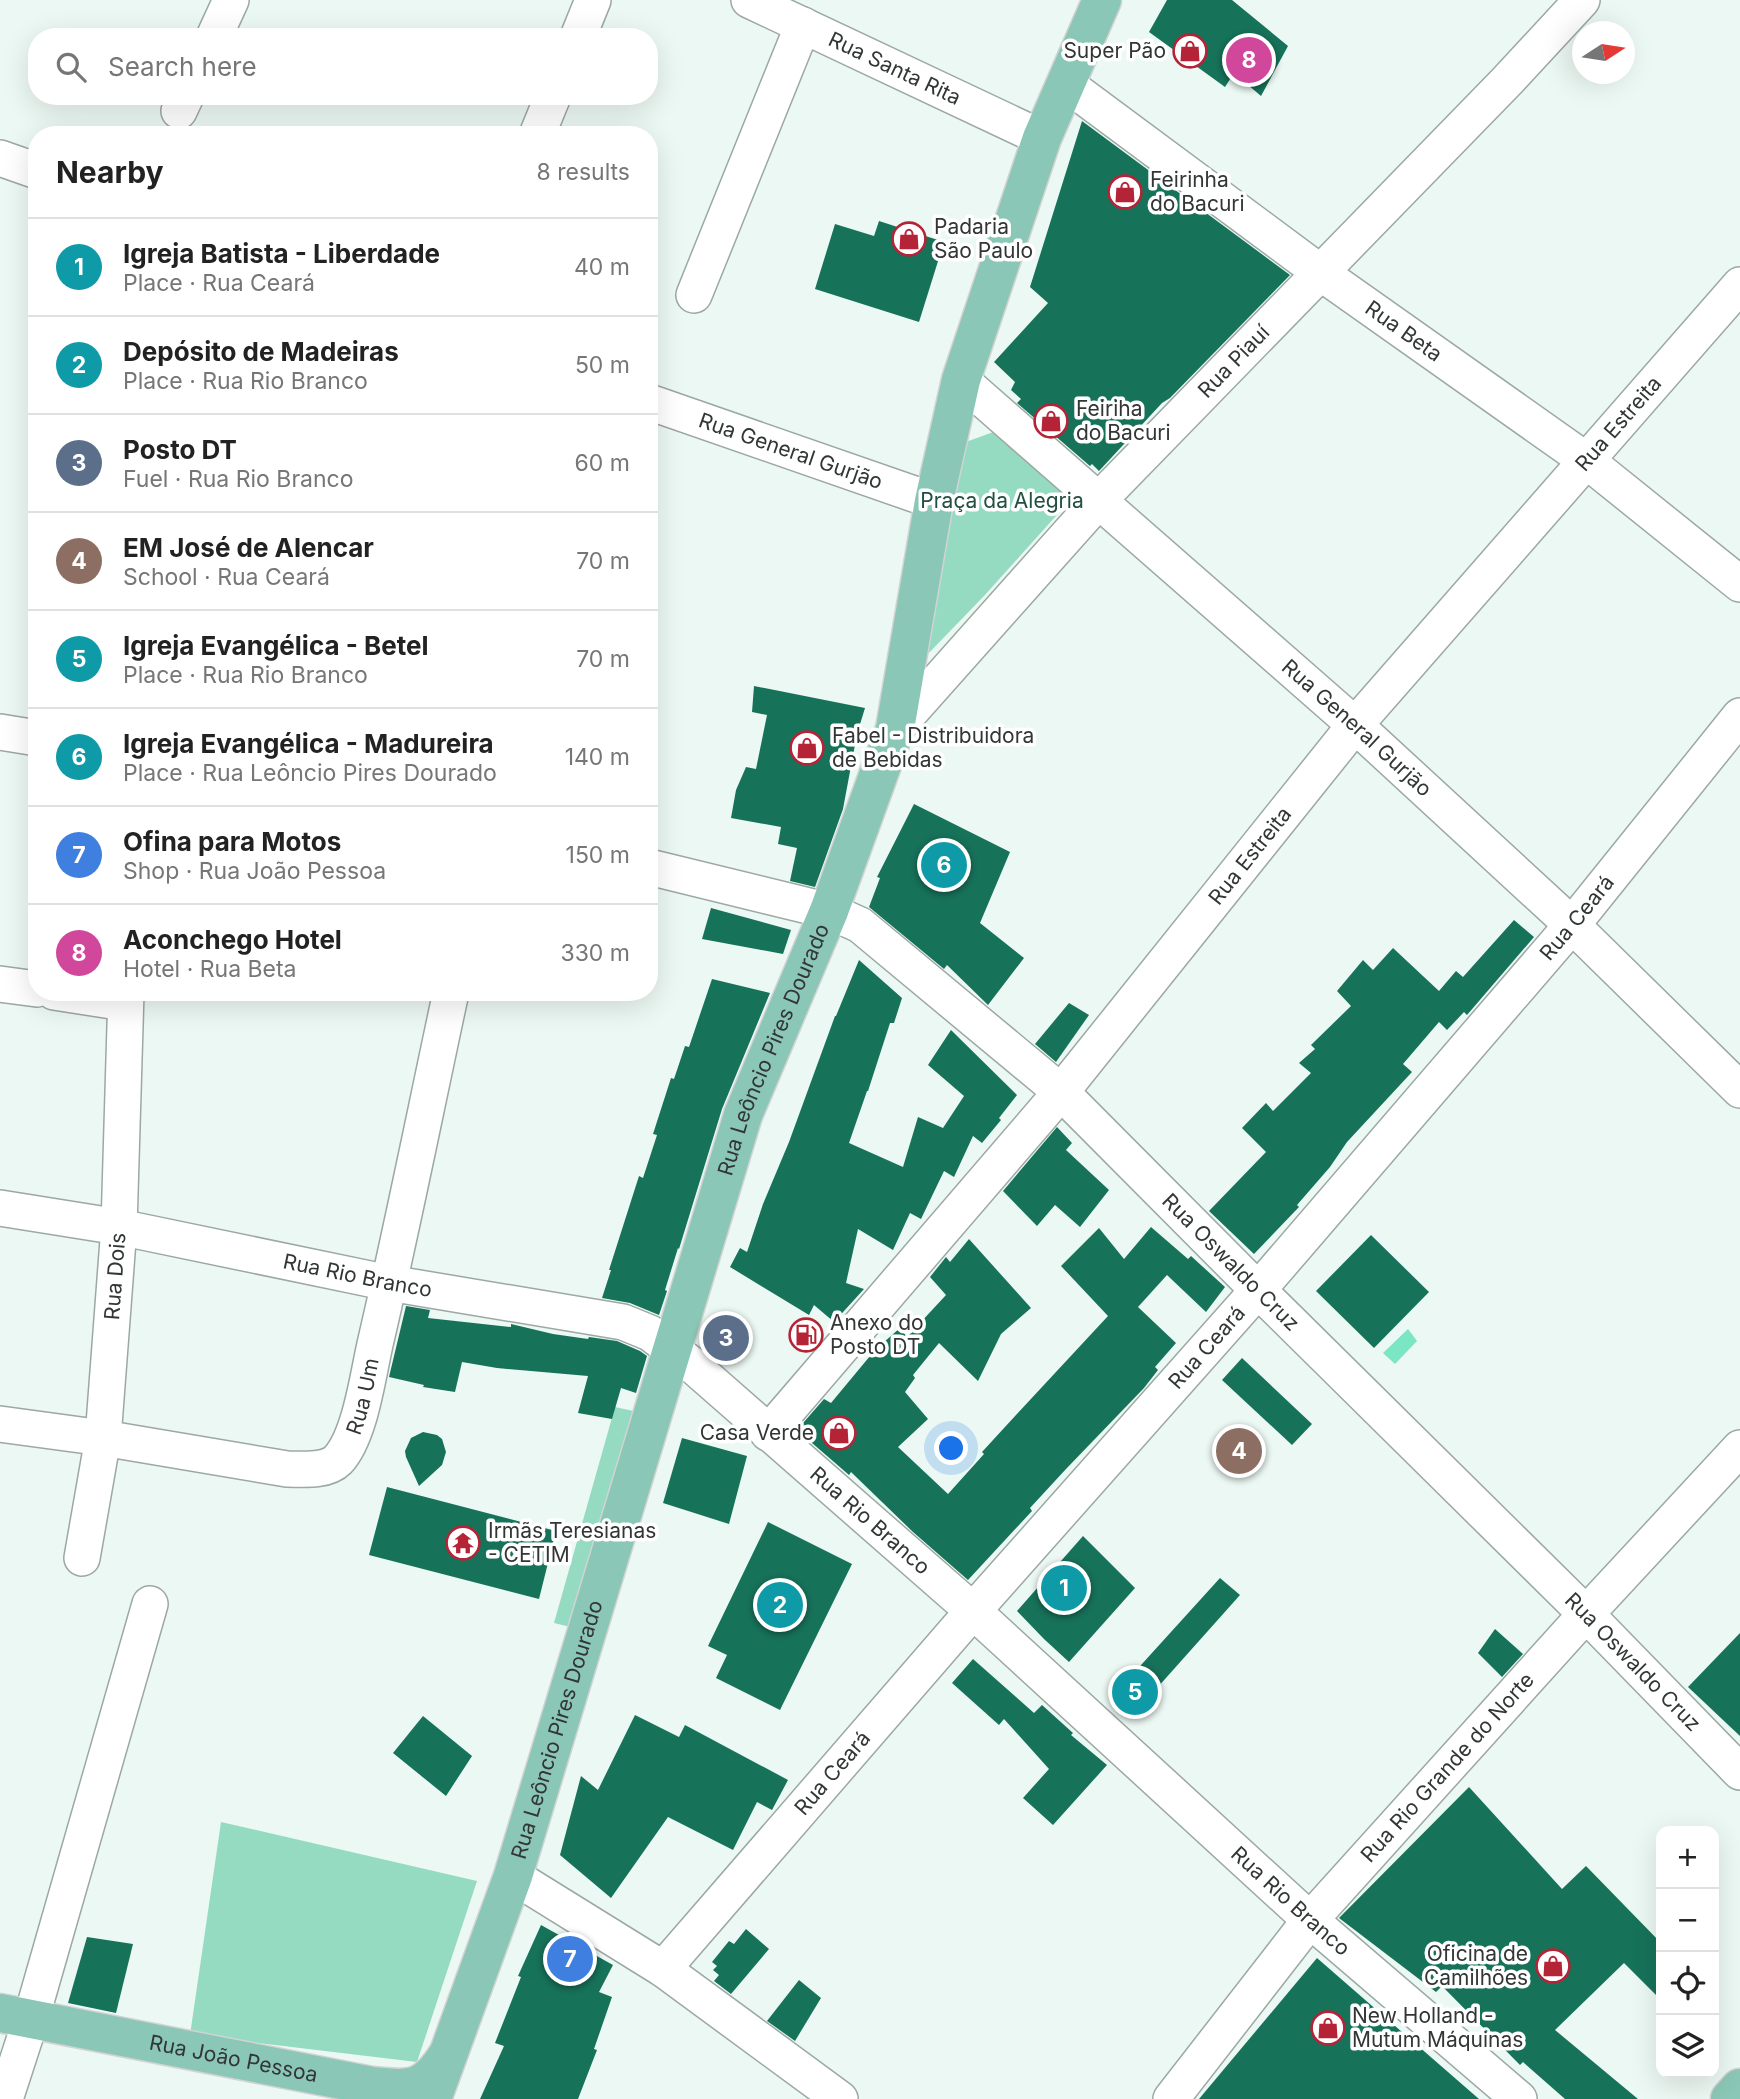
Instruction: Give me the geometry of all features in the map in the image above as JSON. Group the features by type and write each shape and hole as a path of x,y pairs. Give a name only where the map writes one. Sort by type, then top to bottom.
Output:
{"main road":[{"name":"Rua Leôncio Pires Dourado","path":"432,2099 513,1875 743,1115 829,912 895,729 933,501 961,380 1042,138 1102,0"},
{"name":"Rua João Pessoa","path":"16,2016 372,2086 395,2088 413,2087 425,2082 438,2069 451,2048"},
{"path":"1730,2099 1740,2088"}],"street":[{"path":"218,28 231,0"},
{"path":"582,28 593,0"},
{"name":"Rua Santa Rita","path":"749,0 1042,138"},
{"name":"Rua Piauí","path":"895,729 1099,500 1508,80 1582,0"},
{"path":"694,295 803,25"},
{"name":"Rua Beta","path":"1065,83 1321,273 1587,461 1740,584"},
{"path":"541,126 549,105"},
{"path":"0,158 28,169"},
{"name":"Rua Estreita","path":"768,1433 1061,1092 1355,725 1740,285"},
{"name":"Rua General Gurjão","path":"961,380 1355,725 1572,925 1740,1090"},
{"name":"Rua General Gurjão","path":"658,405 933,501"},
{"name":"Rua Ceará","path":"663,1969 973,1611 1258,1290 1572,925 1740,716"},
{"path":"0,732 28,737"},
{"name":"Rua Oswaldo Cruz","path":"658,869 829,912 860,925 1061,1092 1586,1614 1740,1772"},
{"path":"0,984 28,988"},
{"name":"Rua Dois","path":"82,1558 103,1438 119,1227 125,1001"},
{"name":"Rua Um","path":"0,1424 103,1438 287,1469 315,1469 337,1461 354,1434 389,1283 448,1001"},
{"name":"Rua Rio Branco","path":"0,1208 119,1227 389,1283 622,1322 650,1333 673,1349 973,1611 1311,1920 1519,2099"},
{"name":"Rua Rio Grande do Norte","path":"1171,2099 1311,1920 1586,1614 1740,1448"},
{"path":"5,2099 16,2016 150,1604"},
{"path":"513,1875 663,1969 840,2099"}],"green space":[{"name":"Praça da Alegria","path":"999,430 1073,497 922,660 963,443"},
{"path":"615,1407 647,1414 583,1630 554,1623"},
{"path":"221,1822 477,1881 417,2062 190,2035"}],"shaded area":[{"path":"1408,1329 1417,1341 1395,1364 1383,1353"}],"building":[{"path":"1167,0 1232,0 1288,46 1261,96 1234,73 1225,87 1149,32"},
{"name":"Feirinha do Bacuri","path":"1082,121 1290,275 1170,398 1162,403 1099,471 1017,403 1021,399 1011,390 1015,382 994,362 1048,303 1030,287"},
{"path":"879,221 944,242 919,322 815,289 835,224 874,236"},
{"path":"754,686 865,708 857,734 843,809 815,887 790,881 797,848 778,844 781,827 731,818 736,790 746,767 756,769 767,715 752,712"},
{"path":"914,804 1010,852 980,923 1024,958 988,1005 947,965 944,969 869,907 880,878 877,877"},
{"path":"711,908 791,930 783,954 702,939"},
{"path":"1514,920 1534,937 1467,1015 1464,1012 1447,1030 1439,1022 1403,1064 1412,1072 1347,1142 1330,1167 1297,1205 1299,1207 1254,1254 1209,1211 1266,1152 1242,1128 1266,1103 1273,1111 1311,1073 1299,1063 1315,1049 1311,1045 1351,1006 1337,991 1363,960 1373,970 1393,948 1439,991 1456,971 1463,977"},
{"path":"859,960 902,998 894,1023 890,1023 849,1143 903,1167 918,1117 943,1128 964,1096 928,1065 951,1030 1017,1095 982,1143 973,1136 954,1177 944,1171 921,1219 910,1213 893,1250 858,1229 846,1283 864,1289 834,1322 814,1305 809,1315 730,1267 740,1248 747,1252 835,1016"},
{"path":"712,979 770,993 722,1109 659,1315 630,1303 602,1298 639,1176 643,1178 657,1135 653,1134 671,1078 674,1079 685,1046 689,1047"},
{"path":"1069,1003 1089,1015 1056,1062 1035,1044"},
{"path":"1057,1127 1072,1143 1066,1150 1109,1190 1080,1227 1055,1205 1037,1226 1003,1191"},
{"path":"1151,1227 1188,1259 1191,1256 1225,1287 1206,1312 1167,1275 1138,1307 1176,1343 1155,1367 1158,1370 1144,1388 1030,1508 1032,1511 968,1580 851,1472 849,1475 797,1430 824,1399 831,1403 875,1350 900,1328 907,1337 946,1295 930,1277 946,1257 950,1262 969,1239 1031,1308 1001,1334 978,1381 939,1343 913,1375 915,1378 905,1392 928,1419 898,1447 948,1494 984,1454 982,1452 1108,1316 1061,1266 1099,1228 1124,1259"},
{"path":"1371,1235 1429,1292 1374,1348 1316,1291"},
{"path":"406,1306 430,1310 428,1318 511,1327 511,1324 553,1334 617,1341 647,1356 636,1393 621,1388 612,1419 578,1413 588,1376 462,1362 455,1392 423,1387 424,1385 389,1377"},
{"path":"1242,1358 1312,1424 1292,1445 1222,1380"},
{"path":"423,1432 442,1439 446,1452 442,1465 419,1486 405,1451 411,1438"},
{"path":"682,1438 747,1456 729,1524 663,1503"},
{"name":"Irmãs Teresianas - CETIM","path":"387,1487 556,1531 539,1599 369,1555"},
{"path":"768,1522 852,1564 780,1710 716,1678 727,1655 708,1646"},
{"path":"1083,1536 1135,1588 1069,1662 1017,1611"},
{"path":"1220,1578 1240,1595 1132,1716 1112,1697"},
{"path":"1495,1629 1523,1654 1502,1677 1478,1653"},
{"path":"1740,1633 1740,1736 1688,1687"},
{"path":"973,1659 1034,1713 1042,1705 1073,1733 1071,1735 1107,1765 1053,1825 1023,1798 1049,1769 1004,1719 999,1725 952,1683"},
{"path":"635,1715 679,1737 685,1725 788,1780 772,1810 757,1802 733,1850 668,1817 611,1898 560,1855 581,1776 598,1790"},
{"path":"423,1716 472,1756 446,1796 393,1753"},
{"path":"1469,1787 1562,1889 1586,1866 1656,1938 1656,1995 1624,1963 1555,2030 1638,2099 1565,2099 1523,2062 1520,2065 1442,1986 1436,1992 1339,1918"},
{"path":"541,1925 613,1965 599,1992 612,1997 594,2049 597,2050 578,2099 480,2099 504,2046 495,2043 521,1977 518,1976"},
{"path":"746,1929 769,1949 731,1994 714,1981 719,1975 713,1970 717,1966 712,1962 729,1941 734,1944"},
{"path":"87,1937 133,1944 116,2013 68,2003"},
{"name":"New Holland - Mutum Máquinas","path":"1317,1958 1479,2099 1199,2099"},
{"path":"799,1980 821,1998 795,2041 767,2021"}],"place":[{"name":"Super Pão","path":"1190,51"},
{"name":"Aconchego Hotel","path":"1249,60"},
{"name":"Feirinha do Bacuri","path":"1125,192"},
{"name":"Padaria São Paulo","path":"909,239"},
{"name":"Feiriha do Bacuri","path":"1051,421"},
{"name":"Fabel - Distribuidora de Bebidas","path":"807,748"},
{"name":"Igreja Evangélica - Madureira","path":"944,865"},
{"name":"Anexo do Posto DT","path":"806,1335"},
{"name":"Posto DT","path":"726,1338"},
{"name":"Casa Verde","path":"839,1433"},
{"name":"EM José de Alencar","path":"1239,1451"},
{"name":"Irmãs Teresianas - CETIM","path":"463,1543"},
{"name":"Igreja Batista - Liberdade","path":"1064,1588"},
{"name":"Depósito de Madeiras","path":"780,1605"},
{"name":"Igreja Evangélica - Betel","path":"1135,1692"},
{"name":"Ofina para Motos","path":"570,1959"},
{"name":"Oficina de Camilhões","path":"1553,1966"},
{"name":"New Holland - Mutum Máquinas","path":"1328,2028"}]}
